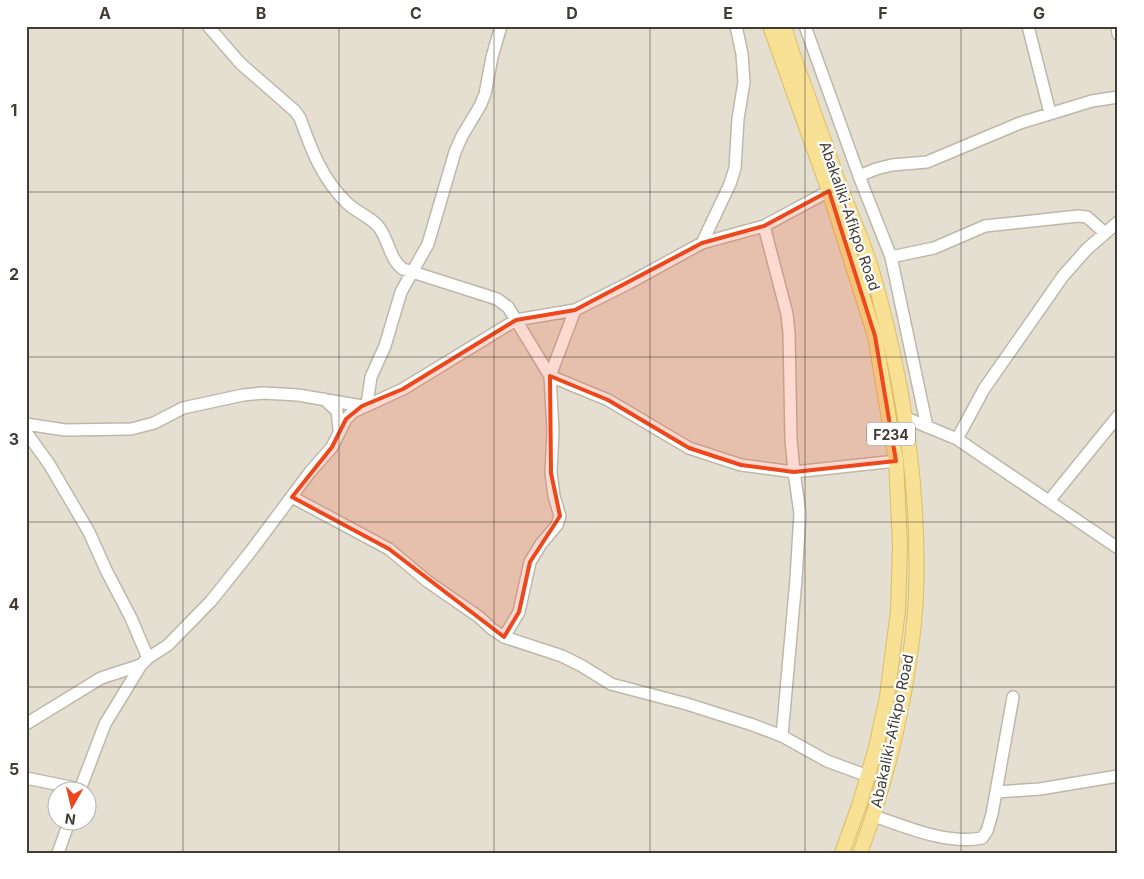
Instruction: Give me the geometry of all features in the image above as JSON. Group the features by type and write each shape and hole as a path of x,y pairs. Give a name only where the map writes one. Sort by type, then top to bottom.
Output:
{"main road":[{"name":"F234","path":"770,26 829,190 875,336 896,461 900,545 898,610 887,697 868,776 842,853"},
{"name":"Abakaliki-Afikpo Road","path":"784,26 837,177 869,261 891,343 909,444 915,532 916,594 903,693 874,816 860,853"}],"street":[{"path":"208,26 241,64 295,111 300,118 320,168 331,184 354,210 370,219 378,227 384,235 397,265 403,269 497,299 508,307 550,376 608,400 689,448 741,465 794,472 896,461"},
{"path":"365,405 371,377 385,346 401,292 428,244 451,164 462,136 485,94 492,57 501,26"},
{"path":"702,243 730,184 735,168 738,119 744,82 742,54 736,26"},
{"path":"805,26 890,257 927,427"},
{"path":"1028,26 1050,113"},
{"path":"1116,26 1118,34"},
{"path":"859,176 892,165 927,162 1020,123 1092,101 1118,97"},
{"path":"26,724 101,678 144,661 168,645 212,601 310,472 332,447 346,419 353,412 403,389 516,320 575,310 702,243 764,226 829,190"},
{"path":"890,257 934,248 985,226 1078,216 1087,217 1105,233"},
{"path":"957,439 984,388 1063,276 1087,249 1118,222"},
{"path":"764,226 787,314 790,333 791,439 794,472 799,497 800,533 782,736"},
{"path":"504,637 518,612 530,562 541,544 557,525 560,516 554,496 551,473 553,431 550,376 575,310"},
{"path":"26,424 65,430 131,429 154,423 183,408 243,395 263,393 365,405"},
{"path":"324,399 337,411 340,431"},
{"path":"1048,500 1118,416"},
{"path":"904,417 957,439 1118,548"},
{"path":"26,432 49,464 89,532 131,618 144,661 105,724 83,782"},
{"path":"292,497 389,549 427,581 504,637 562,656 611,684 687,704 754,725 782,736 827,761 868,776"},
{"path":"874,816 951,839 969,841 982,838 987,831 992,814 1013,697"},
{"path":"996,792 1040,789 1118,776"},
{"path":"26,778 48,783"},
{"path":"58,853 65,832"}],"highlighted area":[{"path":"829,191 875,336 896,461 794,472 741,465 689,448 608,400 550,376 551,473 560,516 530,562 519,612 504,637 389,549 292,497 332,447 346,419 362,406 403,389 516,320 575,310 702,243 764,226"}],"shaded area":[{"path":"26,26 1118,26 1118,853 26,853"}]}
